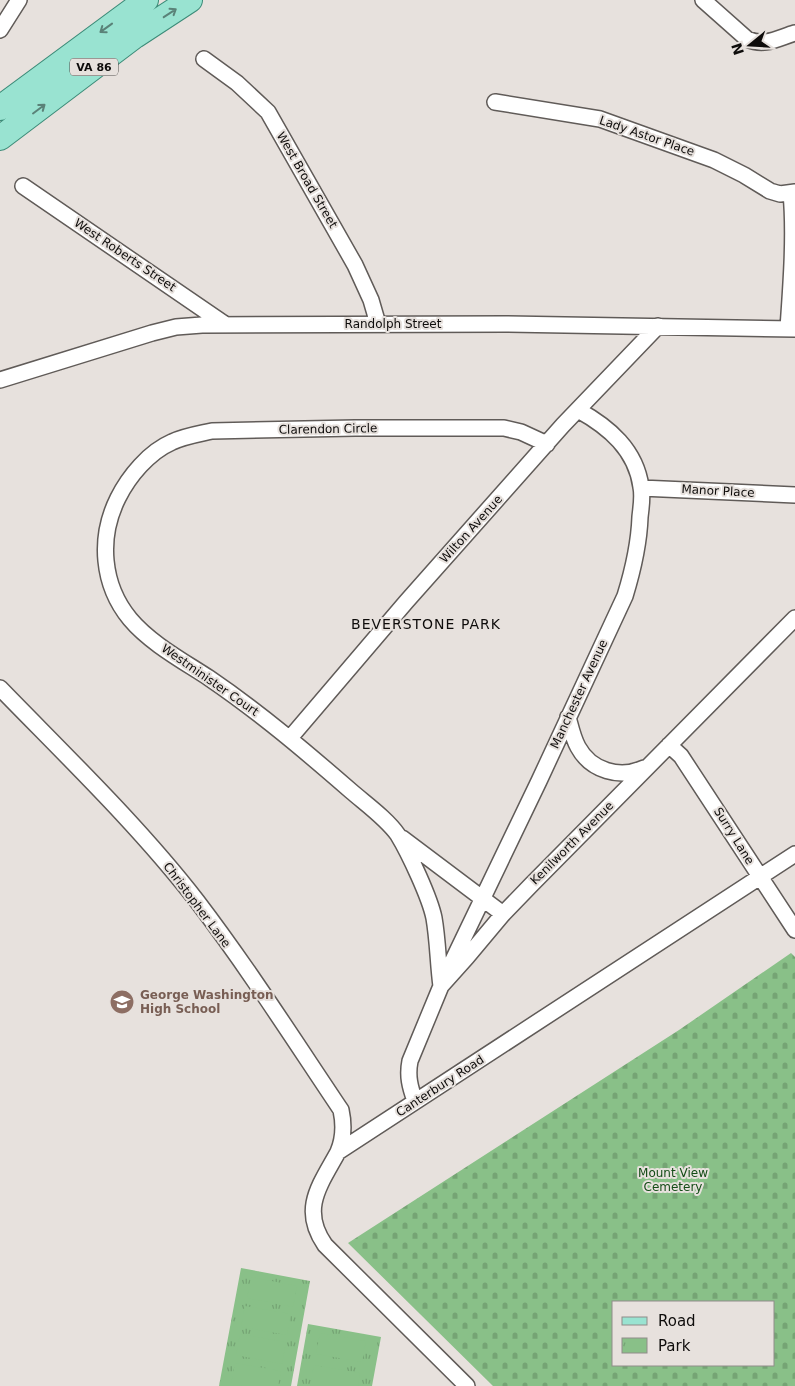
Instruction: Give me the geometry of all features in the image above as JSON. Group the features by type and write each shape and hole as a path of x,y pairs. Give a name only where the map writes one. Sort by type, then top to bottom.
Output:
{"main road":[{"name":"VA 86","path":"0,108 146,0"},
{"name":"VA 86","path":"0,138 135,36 190,0"}],"street":[{"path":"0,30 19,0"},
{"path":"703,0 747,39 756,43 765,43 795,33"},
{"name":"West Broad Street","path":"204,59 237,83 268,112 356,265 371,300 378,324"},
{"name":"Lady Astor Place","path":"495,102 600,119 714,160 770,191 780,194 793,192"},
{"name":"West Roberts Street","path":"23,186 226,325"},
{"path":"792,328 795,216 793,192"},
{"name":"Randolph Street","path":"0,380 152,332 176,327 202,325 378,324 792,328"},
{"name":"Wilton Avenue","path":"290,738 406,602 547,444 658,326"},
{"name":"Manchester Avenue","path":"441,986 624,596 634,565 639,538 642,488 634,464 621,442 578,410"},
{"name":"Clarendon Circle","path":"125,487 142,464 172,442 212,431 355,428 504,428 521,432 547,444"},
{"name":"Westminister Court","path":"125,487 112,509 105,549 106,568 110,584 118,602 130,619 144,634 242,700 290,738 414,849 503,914"},
{"name":"Manor Place","path":"642,488 795,495"},
{"name":"Kenilworth Avenue","path":"415,1101 408,1082 410,1061 441,986 503,914 795,618"},
{"name":"Christopher Lane","path":"0,688 134,827 198,902 341,1110 343,1134 338,1152"},
{"path":"568,717 578,748 584,756 602,770 627,773 647,767"},
{"name":"Surry Lane","path":"669,745 681,756 724,819 795,930"},
{"name":"Westminister Court","path":"397,834 420,879 434,917 441,986"},
{"name":"Canterbury Road","path":"467,1386 319,1237 314,1225 312,1212 314,1200 328,1168 338,1152 795,854"}],"green space":[{"name":"Mount View Cemetery","path":"791,953 795,957 795,1386 493,1386 348,1243 679,1030"},
{"path":"241,1268 310,1281 291,1386 219,1386"},
{"path":"251,1277 297,1286 293,1307 247,1298"},
{"path":"245,1306 291,1314 287,1335 241,1327"},
{"path":"308,1324 381,1337 372,1386 297,1386"},
{"path":"320,1333 366,1341 362,1362 316,1354"},
{"path":"240,1334 286,1342 282,1364 236,1355"},
{"path":"235,1363 281,1371 278,1386 242,1386 231,1384"},
{"path":"314,1365 360,1373 358,1386 310,1386"}],"place":[{"name":"George Washington High School","path":"122,1002"}],"district":[{"name":"BEVERSTONE PARK","path":"426,624"}]}
